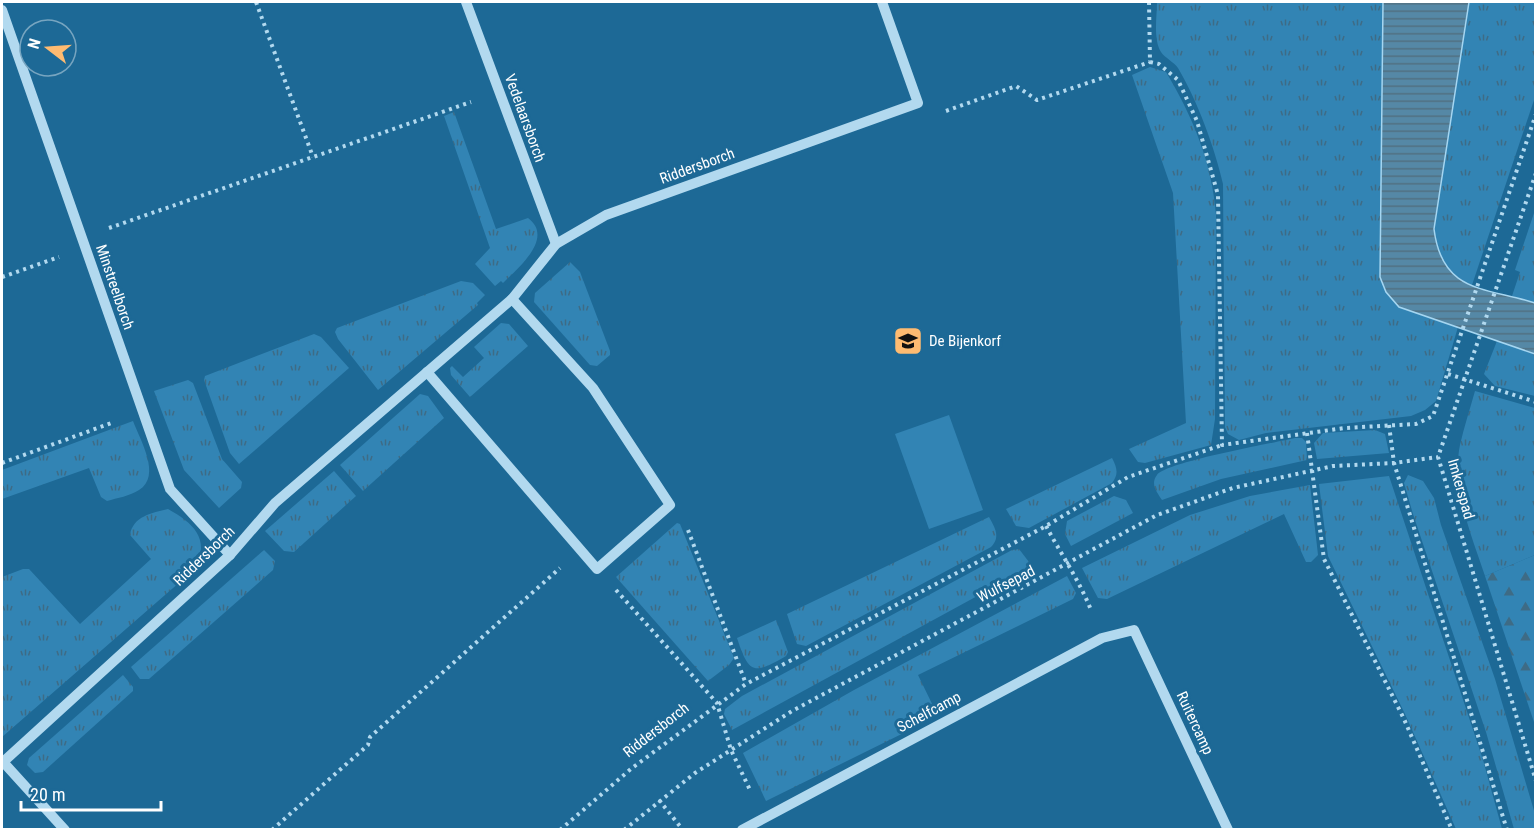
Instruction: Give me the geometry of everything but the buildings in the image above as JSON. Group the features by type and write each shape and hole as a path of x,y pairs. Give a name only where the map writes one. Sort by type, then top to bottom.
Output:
{"street":[{"name":"Vedelaarsborch","path":"466,2 556,244"},
{"path":"882,2 918,103"},
{"name":"Minstreelborch","path":"2,10 170,489 230,555"},
{"name":"Riddersborch","path":"65,830 3,763 230,555 275,503 512,299 556,244 606,215 918,103"},
{"path":"427,372 597,569 670,506 593,388 512,299"},
{"name":"Schelfcamp","path":"742,830 764,816 1102,638 1134,630"},
{"name":"Ruitercamp","path":"1134,630 1228,830"}],"path":[{"path":"256,2 313,157"},
{"path":"1149,2 1150,62"},
{"path":"918,103 923,119 1016,86 1037,100 1150,62 1169,70 1178,80 1197,121 1218,195 1222,445"},
{"path":"2,277 83,243 313,157 500,92"},
{"path":"1536,114 1448,374 1536,402"},
{"name":"Imkerspad","path":"1536,173 1438,457 1536,781"},
{"name":"Riddersborch","path":"560,830 632,768 717,703 746,684 1046,526 1128,477 1222,445 1307,433 1416,424 1433,416 1448,374"},
{"path":"2,463 143,411"},
{"path":"1389,425 1394,463 1507,830"},
{"path":"1307,433 1324,559 1404,719 1452,830"},
{"name":"Wulfsepad","path":"624,830 659,800 731,750 812,699 1067,566 1157,515 1233,488 1333,466 1394,463 1438,457"},
{"path":"670,506 684,520 746,684"},
{"path":"1046,526 1067,566 1079,580 1102,638"},
{"path":"272,830 368,745 370,737 580,550"},
{"path":"597,569 717,703 731,750 764,816"},
{"path":"659,800 682,830"}],"green space":[{"path":"1157,2 1383,2 1380,277 1399,307 1458,327 1436,401 1425,410 1411,416 1266,433 1239,440 1228,434 1225,427 1223,184 1210,140 1192,95 1178,68 1159,47 1156,34"},
{"path":"1469,2 1535,2 1535,97 1472,285 1463,281 1445,263 1438,248 1434,229"},
{"path":"1150,67 1166,72 1185,106 1206,159 1214,196 1216,215 1215,419 1211,445 1145,463 1138,462 1129,449 1186,423 1173,193 1132,75"},
{"path":"454,112 496,229 528,218 535,226 536,244 531,253 503,283 501,281 495,286 475,264 490,248 444,116"},
{"path":"1535,210 1535,303 1512,296 1520,272 1515,270"},
{"path":"570,262 580,272 610,351 610,355 597,366 590,365 534,302 535,293"},
{"path":"461,281 473,283 485,295 477,303 478,305 378,390 338,339 335,332 337,328"},
{"path":"501,323 509,324 528,346 470,397 451,375 450,368 452,366 463,377 484,358 474,347"},
{"path":"314,334 321,337 349,368 239,464 230,453 204,380 205,376"},
{"path":"1497,341 1535,354 1535,396 1495,386 1484,374"},
{"path":"188,380 193,383 222,459 242,482 241,488 219,508 184,470 154,391"},
{"path":"1475,391 1535,408 1535,555 1485,576 1464,512 1458,478 1460,445"},
{"path":"420,394 428,396 444,418 363,491 340,465"},
{"path":"949,415 983,510 929,529 895,434"},
{"path":"133,421 144,447 149,467 146,484 139,490 107,501 101,497 89,468 2,499 2,470"},
{"path":"1375,430 1385,434 1389,453 1317,459 1314,443 1323,433"},
{"path":"1302,438 1306,442 1307,460 1221,479 1162,500 1155,488 1154,482 1157,475 1179,464"},
{"path":"1112,458 1116,477 1112,483 1029,528 1016,526 1006,509"},
{"path":"334,471 356,496 294,552 284,551 265,531"},
{"path":"1408,475 1423,481 1434,498 1441,525 1495,679 1535,814 1535,829 1514,829 1486,732 1413,514 1404,483"},
{"path":"1389,476 1483,760 1502,829 1456,829 1405,714 1328,556 1319,484"},
{"path":"1310,485 1318,555 1311,562 1306,562 1284,514 1107,599 1098,598 1082,568 1190,515 1250,496"},
{"path":"1114,496 1126,500 1133,513 1071,546 1065,534 1067,521"},
{"path":"168,509 185,520 197,532 201,548 196,568 2,737 2,577 29,569 80,624 151,559 130,535 135,523 144,516"},
{"path":"989,517 996,536 991,547 806,646 797,644 787,614"},
{"path":"677,523 680,524 734,658 729,665 708,681 616,577"},
{"path":"1019,549 1032,566 732,730 724,714 725,709 742,696 1012,550"},
{"path":"264,550 275,561 273,570 149,679 140,679 131,667"},
{"path":"1535,555 1535,725 1485,576"},
{"path":"1067,576 1076,593 1073,599 918,675 936,712 932,719 766,801 743,753 854,690"},
{"path":"776,620 788,652 786,656 766,666 754,668 745,659 737,638"},
{"path":"123,675 133,687 133,691 43,772 35,773 27,765 29,758"}],"shaded area":[{"path":"1383,2 1469,2 1434,229 1446,266 1457,277 1484,290 1535,303 1535,354 1399,307 1386,292 1380,277"}],"place":[{"name":"De Bijenkorf","path":"908,341"}]}
